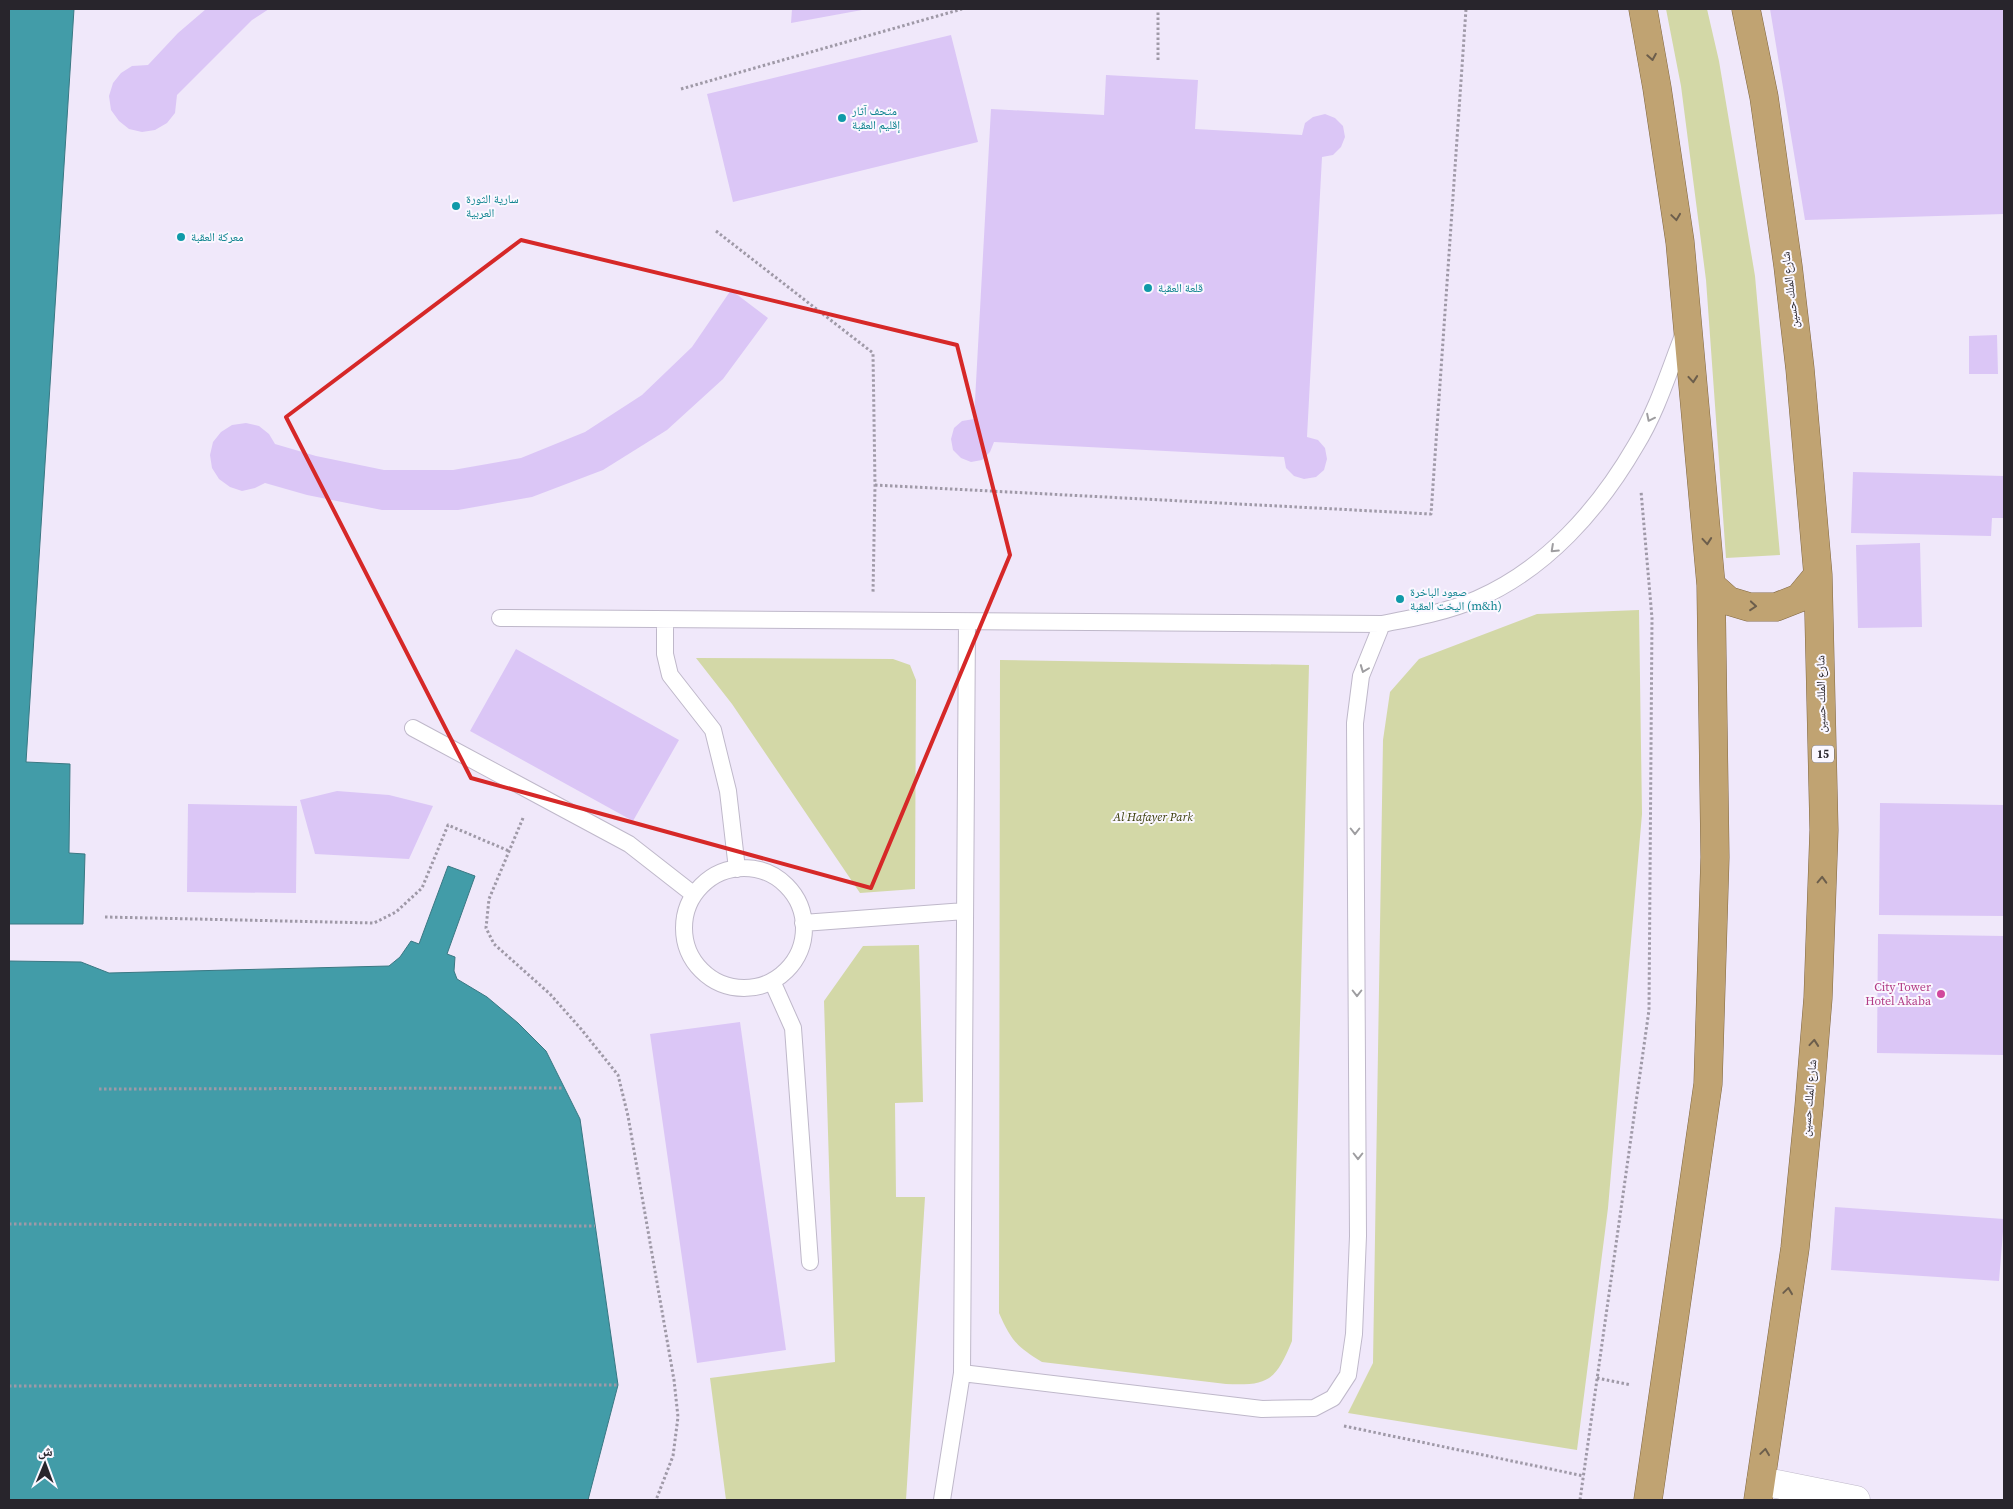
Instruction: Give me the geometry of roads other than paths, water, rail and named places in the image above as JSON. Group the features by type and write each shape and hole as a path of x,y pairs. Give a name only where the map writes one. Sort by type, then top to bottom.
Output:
{"highway":[{"path":"1643,9 1680,242 1711,585 1715,857 1708,1084 1648,1498"},
{"name":"شارع الملك حسين","path":"1746,9 1764,97 1788,266 1800,369 1818,575 1824,830 1818,998 1809,1107 1794,1248 1759,1490"},
{"path":"1711,585 1729,601 1749,606 1776,607 1799,598 1818,575"}],"street":[{"path":"1759,1490 1856,1500"}],"lane":[{"path":"500,618 1382,624 1438,613 1477,599 1506,585 1543,559 1568,536 1605,492 1636,445 1655,406 1688,324"},
{"path":"665,620 666,654 670,675 713,730 728,791 737,869"},
{"path":"943,1497 962,1373 967,622"},
{"path":"962,1373 1262,1409 1314,1408 1333,1398 1348,1375 1354,1334 1358,1236 1355,723 1361,676 1382,624"},
{"path":"413,728 630,844 694,894"},
{"path":"746,868 767,872 784,882 796,898 803,916 804,935 798,953 788,969 772,981 754,987 735,987 716,981 701,970 689,953 684,934 685,913 694,894 708,879 726,870 737,869 746,868"},
{"path":"804,924 965,911"},
{"path":"772,981 793,1028 810,1262"}],"water":[{"path":"9,9 74,9 26,762 70,764 69,853 85,854 83,924 9,924"},
{"path":"448,866 475,876 447,954 455,957 454,971 457,979 487,997 518,1023 546,1051 580,1119 618,1385 588,1500 9,1500 9,961 81,962 109,973 389,966 400,957 411,941 419,944"}],"place":[{"name":"متحف آثار إقليم العقبة","path":"842,118"},
{"name":"سارية الثورة العربية","path":"456,206"},
{"name":"معركة العقبة","path":"181,237"},
{"name":"قلعة العقبة","path":"1148,288"},
{"name":"صعود الباخرة اليخت العقبة (m&h)","path":"1400,599"},
{"name":"City Tower Hotel Akaba","path":"1941,994"}],"park label":[{"name":"Al Hafayer Park","path":"1153,817"}]}
